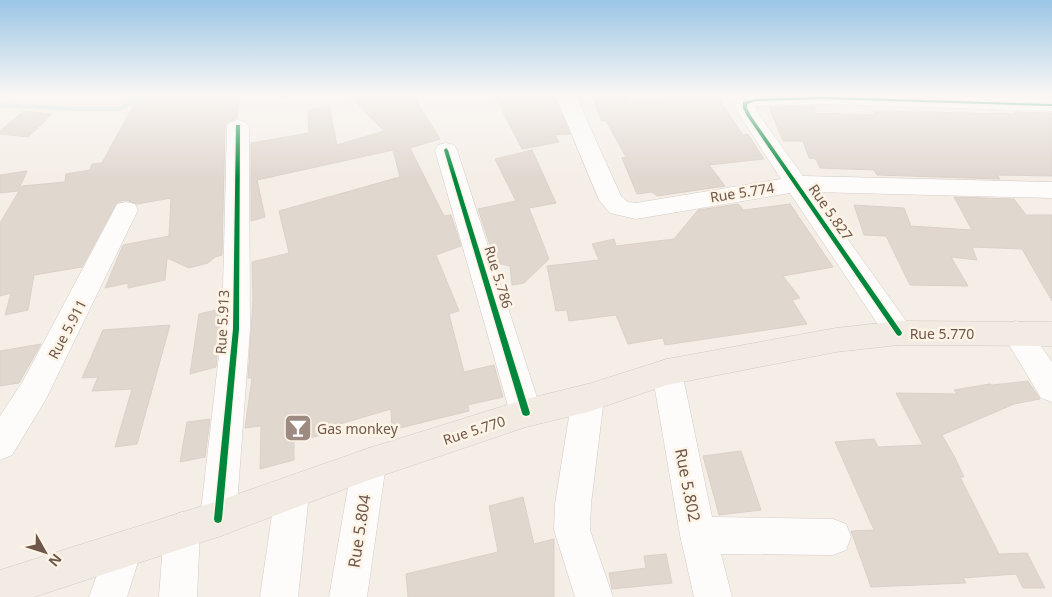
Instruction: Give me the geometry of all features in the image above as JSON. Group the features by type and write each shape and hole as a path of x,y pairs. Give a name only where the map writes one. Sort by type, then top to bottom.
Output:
{"main road":[{"name":"Rue 5.770","path":"0,590 292,494 369,464 526,413 588,398 668,372 836,340 899,333 1052,334"}],"street":[{"name":"Rue 5.774","path":"577,122 611,200 616,206 624,210 636,210 796,184 955,186 1052,190"},
{"name":"Rue 5.827","path":"752,122 899,333"},
{"name":"Rue 5.913","path":"218,519 236,329 238,126"},
{"name":"Rue 5.786","path":"446,150 526,413"},
{"name":"Rue 5.911","path":"0,444 38,383 126,210"},
{"path":"1016,333 1052,388"},
{"name":"Rue 5.802","path":"668,372 698,535 713,597"},
{"path":"588,398 573,504 572,530 594,597"},
{"name":"Rue 5.804","path":"348,597 369,464"},
{"path":"279,597 292,494"},
{"path":"178,597 182,530"},
{"path":"698,535 833,537"},
{"path":"108,597 124,550"}],"building":[{"path":"11,122 44,122 28,137 0,134 0,131"},
{"path":"124,122 229,122 225,126 222,255 215,257 208,263 189,268 167,258 165,280 128,288 128,283 105,288 123,245 169,236 171,198 137,204 126,200 117,202 82,267 34,275 28,310 5,315 11,293 0,296 0,223 22,186 65,182 66,174 90,170 92,164 102,163"},
{"path":"309,122 332,122 337,145 384,131 375,122 429,122 440,139 410,148 444,216 451,215 461,246 436,255 459,311 449,314 464,372 494,365 503,397 468,405 469,411 392,430 391,409 323,429 323,435 294,441 294,460 260,469 261,426 245,428 252,378 248,378 253,300 252,262 289,253 279,211 400,177 393,150 257,180 265,217 251,221 251,143 309,133"},
{"path":"508,122 565,122 570,134 555,135 559,142 522,149"},
{"path":"606,122 734,122 743,135 748,134 764,159 709,165 725,186 657,196 652,192 637,194 622,158 626,157"},
{"path":"775,122 1052,122 1052,176 997,175 1000,179 877,175 874,170 820,168 816,159 809,158 803,141 783,141"},
{"path":"532,150 556,203 529,208 549,259 524,283 512,285 510,266 496,263 478,209 516,201 495,159"},
{"path":"27,171 18,191 0,193 0,175"},
{"path":"954,197 1014,199 1026,215 1052,215 1052,301 1022,249 972,247 977,260 951,257 968,286 910,285 886,236 864,235 854,205 904,208 911,226 972,230"},
{"path":"738,204 744,210 790,204 833,267 783,276 800,298 792,300 807,324 665,345 663,338 628,344 616,315 569,321 567,310 556,311 547,266 599,260 592,244 614,239 616,246 674,239 698,210"},
{"path":"221,309 216,367 190,374 199,314"},
{"path":"170,325 137,444 115,447 132,389 92,391 98,377 82,378 103,330"},
{"path":"41,344 19,383 0,386 0,351"},
{"path":"1028,381 1040,399 1014,404 942,435 964,477 960,477 999,554 1027,553 1045,588 1023,588 1016,574 963,578 966,583 871,587 851,531 874,530 835,442 874,439 878,447 923,445 896,393 957,394 954,390 990,384"},
{"path":"210,419 205,457 180,462 187,422"},
{"path":"741,451 761,510 719,515 703,456"},
{"path":"523,497 534,544 554,539 554,597 408,597 406,574 498,552 489,506"},
{"path":"666,554 672,583 612,589 609,573 646,568 644,556"}],"cycle path":[{"path":"753,122 899,333"},
{"path":"218,519 236,329 238,126"},
{"path":"446,150 526,413"}],"place":[{"name":"Gas monkey","path":"298,428"}]}
